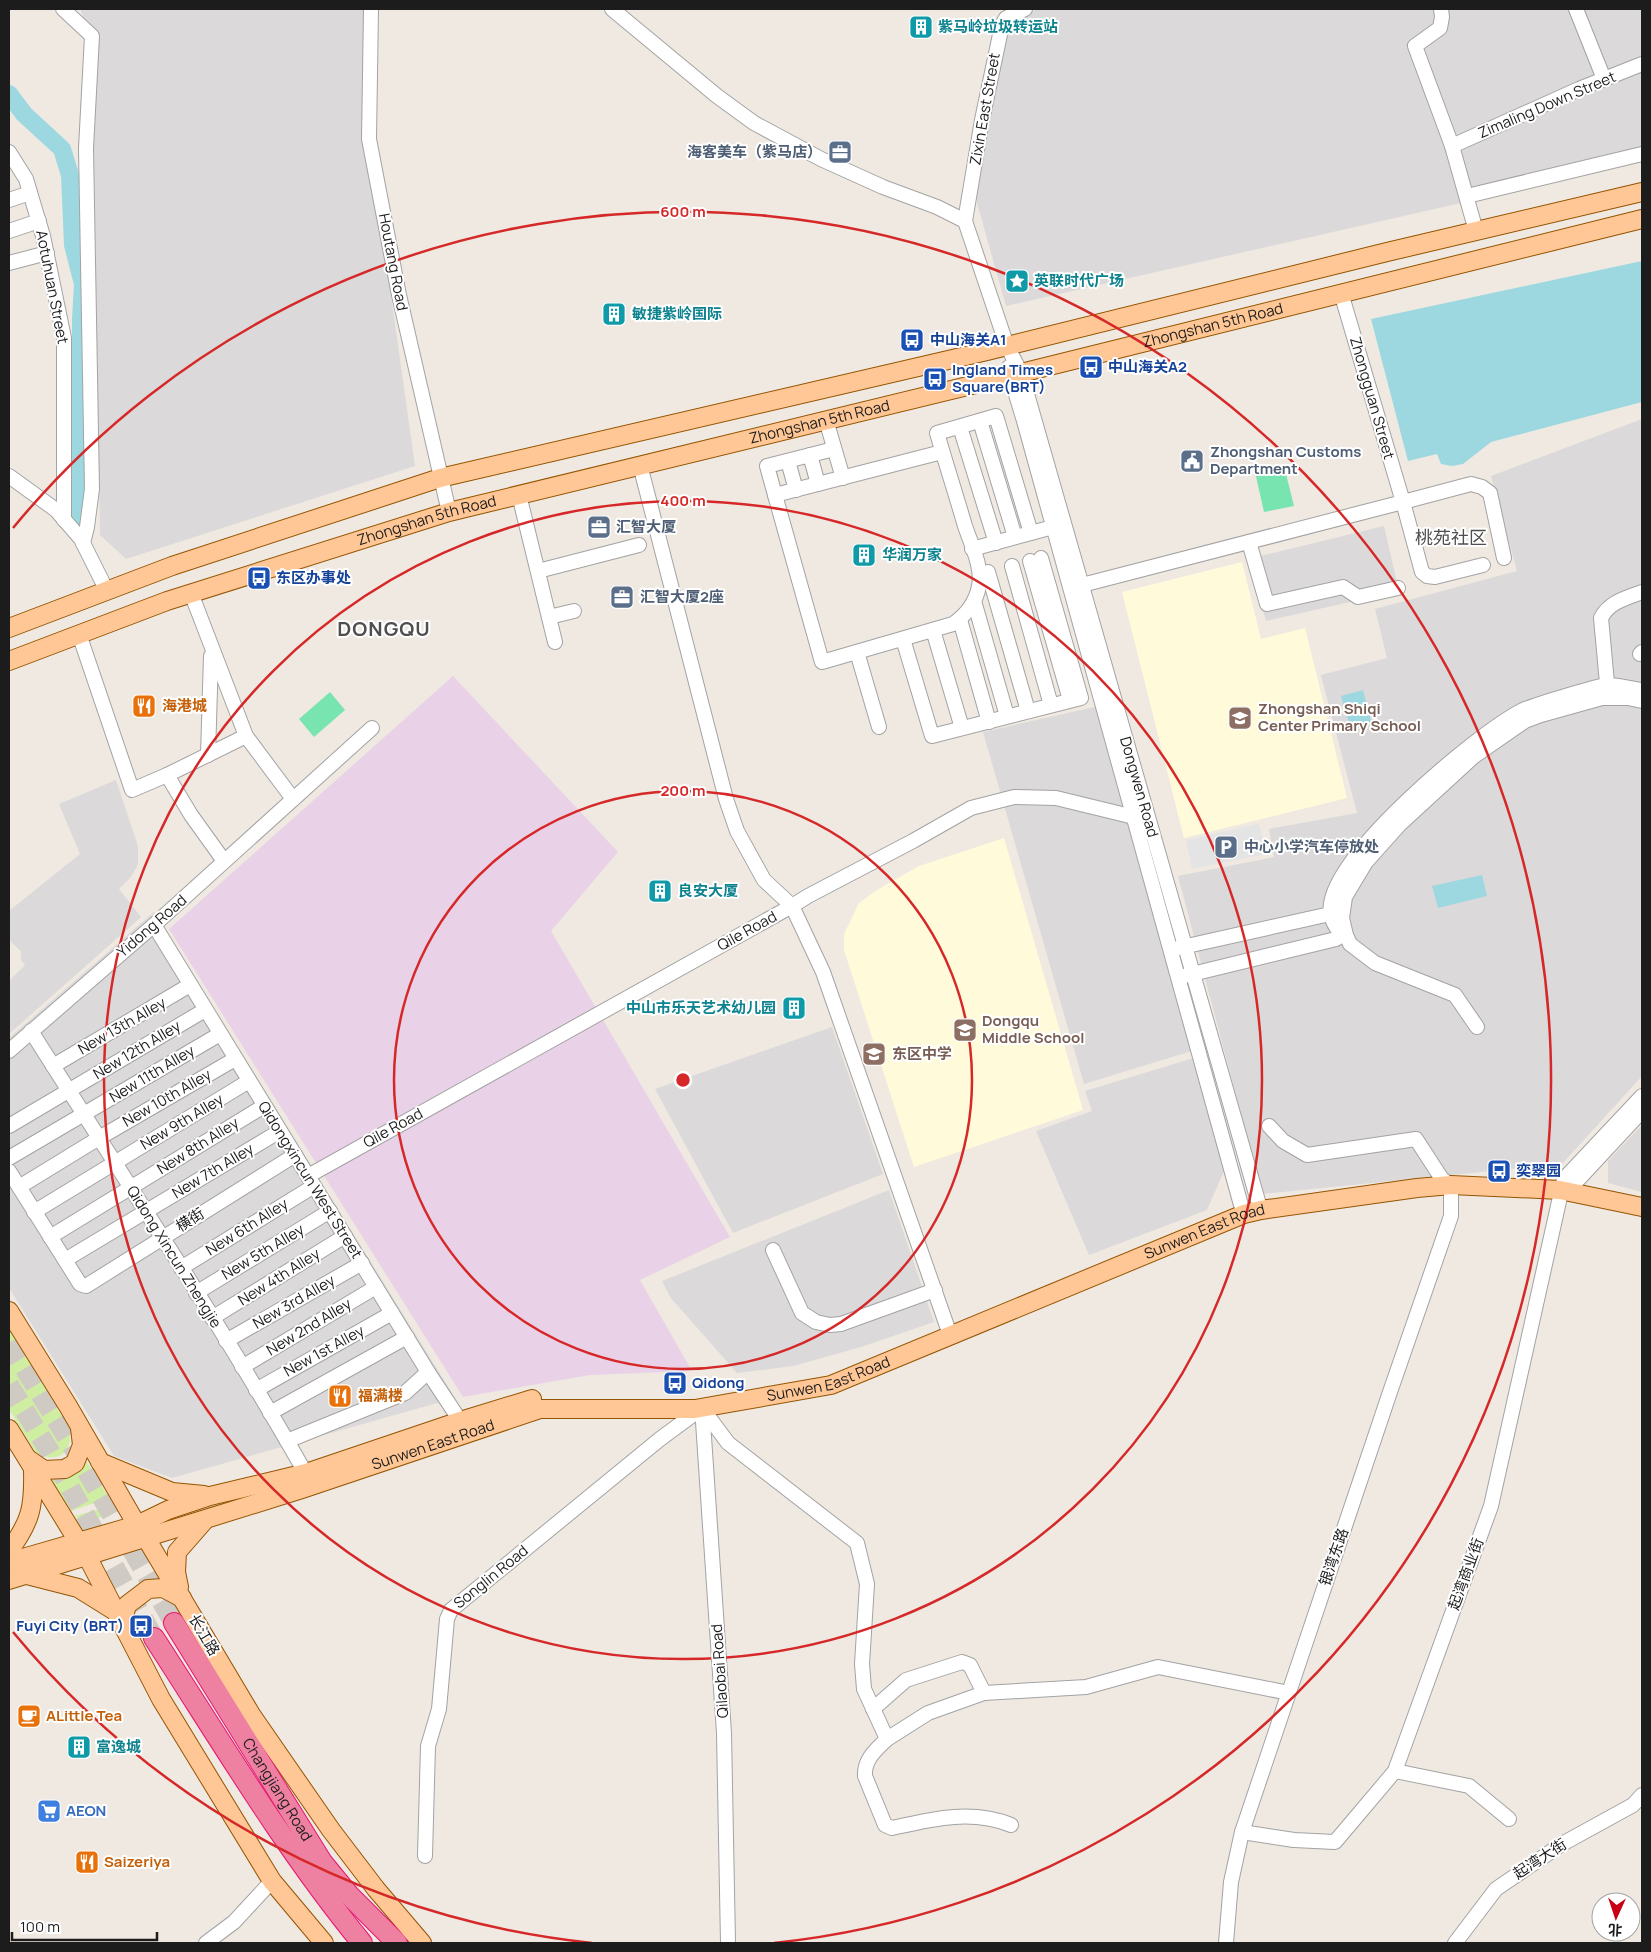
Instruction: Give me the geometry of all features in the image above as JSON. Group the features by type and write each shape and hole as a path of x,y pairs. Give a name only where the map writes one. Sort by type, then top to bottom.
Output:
{"highway":[{"name":"Changjiang Road","path":"174,1623 322,1862 350,1896 397,1943"},
{"name":"Changjiang Road","path":"154,1638 293,1853 329,1904 362,1943"}],"main road":[{"name":"Zhongshan 5th Road","path":"9,628 172,566 440,478 1007,346 1642,192"},
{"name":"Zhongshan 5th Road","path":"9,661 191,593 449,512 1642,219"},
{"name":"Sunwen East Road","path":"9,1580 26,1575 82,1550 141,1531 205,1520 309,1480 464,1427 540,1397 702,1403 831,1385 1244,1214 1447,1182"},
{"name":"Sunwen East Road","path":"702,1403 828,1375 948,1329 1241,1205 1258,1201 1447,1182 1567,1184 1642,1198"},
{"name":"Sunwen East Road","path":"1567,1184 1642,1207"},
{"name":"长江路","path":"9,1311 268,1741 370,1882 422,1943"},
{"path":"29,1464 44,1470 65,1469 75,1463 82,1445 80,1427"},
{"path":"9,1429 82,1550 161,1699 272,1881 324,1943"},
{"path":"100,1462 172,1492 210,1496"},
{"path":"9,1551 30,1515 34,1495 29,1464"},
{"name":"Sunwen East Road","path":"141,1531 168,1510 210,1496 309,1480"},
{"path":"182,1598 176,1572 176,1552 205,1520"},
{"name":"Sunwen East Road","path":"9,1562 82,1550"},
{"path":"26,1575 78,1588 119,1618"},
{"path":"119,1618 127,1605 138,1594 148,1589 163,1588 182,1598"}],"street":[{"path":"64,9 92,36 86,148 92,489 83,543"},
{"name":"Houtang Road","path":"371,9 369,139 400,295 449,512"},
{"path":"612,9 702,84 754,123 821,159 883,187 937,206 965,221 1016,374"},
{"name":"Zixin East Street","path":"965,221 982,120 1002,25 1006,18 1025,9"},
{"path":"1441,9 1440,28 1415,46 1452,146 1476,231"},
{"path":"1576,9 1604,80"},
{"name":"Zimaling Down Street","path":"1452,146 1642,64"},
{"name":"Aotuhuan Street","path":"9,152 13,167 26,179 39,221 64,338 64,520"},
{"path":"1467,196 1642,154"},
{"path":"9,200 30,193"},
{"path":"9,231 39,221"},
{"path":"9,262 47,253"},
{"name":"Zhongguan Street","path":"1341,293 1422,572 1427,576 1435,577 1483,565"},
{"name":"Dongwen Road","path":"1016,374 1053,527 1241,1205"},
{"name":"Dongwen Road","path":"1016,374 1082,585 1258,1201"},
{"path":"1028,711 984,573 972,549 937,433 996,416 1031,533"},
{"path":"826,420 843,478"},
{"path":"980,421 1015,538"},
{"path":"960,427 996,542"},
{"path":"834,449 767,466 822,662 954,624 960,620 974,601 984,573"},
{"path":"775,495 942,452"},
{"path":"810,456 818,484"},
{"path":"788,461 796,490"},
{"path":"640,465 726,799 737,831 764,880 792,906 971,808 1014,798 1056,798 1134,817"},
{"path":"9,476 56,510 83,543 107,591"},
{"path":"1082,585 1471,484 1490,493 1504,558"},
{"path":"519,495 555,642"},
{"path":"972,549 1053,527"},
{"path":"1249,542 1267,604 1343,587 1358,597 1398,588"},
{"path":"538,571 639,545"},
{"path":"984,573 1061,553"},
{"path":"904,639 932,736 1070,700 1035,559"},
{"path":"1012,566 1051,705"},
{"path":"1178,978 1336,939 1341,927 1345,897 1366,862 1400,824 1473,757 1525,721 1602,698 1608,691 1601,618 1605,609 1618,601 1642,592"},
{"path":"191,593 246,736 293,800"},
{"path":"974,601 1007,716"},
{"path":"549,618 574,611"},
{"path":"960,620 989,722"},
{"path":"934,630 962,728"},
{"path":"79,634 132,790 246,736"},
{"path":"208,755 211,648"},
{"path":"857,652 879,727"},
{"path":"1608,691 1642,690"},
{"path":"1608,691 1642,701"},
{"name":"Yidong Road","path":"9,1051 154,925 372,728"},
{"path":"167,775 191,815 224,861"},
{"name":"Qile Road","path":"311,1181 792,906 823,972 948,1329"},
{"name":"Qidongxincun West Street","path":"154,925 428,1372 464,1427"},
{"path":"1170,950 1341,927"},
{"path":"1341,927 1375,964 1455,995 1477,1027"},
{"name":"New 13th Alley","path":"53,1066 190,985"},
{"name":"New 12th Alley","path":"9,1126 205,1010"},
{"name":"Qidong Xincun Zhengjie","path":"31,1031 242,1366 309,1480"},
{"name":"New 11th Alley","path":"9,1158 220,1034"},
{"name":"New 10th Alley","path":"19,1187 235,1059"},
{"name":"New 9th Alley","path":"34,1212 249,1081"},
{"path":"1567,1184 1642,1096"},
{"name":"New 8th Alley","path":"50,1237 264,1106"},
{"path":"1567,1184 1642,1111"},
{"path":"1269,1126 1284,1141 1307,1155 1416,1139 1447,1182"},
{"name":"New 7th Alley","path":"65,1260 280,1131"},
{"name":"横街","path":"65,1260 80,1284 86,1286 295,1155"},
{"path":"9,1171 65,1260"},
{"name":"New 6th Alley","path":"181,1268 311,1181"},
{"name":"银湾东路","path":"1226,1943 1231,1882 1242,1832 1390,1392 1452,1216 1447,1182"},
{"name":"起湾商业街","path":"1242,1832 1294,1840 1335,1842 1395,1771 1491,1506 1567,1184"},
{"name":"New 5th Alley","path":"196,1293 330,1211"},
{"name":"New 4th Alley","path":"212,1318 345,1236"},
{"path":"773,1250 802,1313 816,1322 830,1325 841,1324 935,1290"},
{"name":"New 3rd Alley","path":"226,1342 362,1263"},
{"name":"New 2nd Alley","path":"242,1366 376,1287"},
{"name":"New 1st Alley","path":"256,1390 392,1313"},
{"path":"270,1413 408,1337"},
{"path":"405,1393 428,1372"},
{"path":"287,1441 405,1393 438,1387"},
{"path":"702,1403 728,1443 857,1543 867,1584 862,1664 864,1689 887,1739"},
{"name":"Songlin Road","path":"425,1856 428,1746 439,1709 447,1619 451,1610 702,1403"},
{"name":"Qilaobai Road","path":"702,1403 724,1733 728,1943"},
{"path":"874,1709 906,1680 962,1662 970,1665 984,1693"},
{"path":"1011,1825 995,1818 967,1816 939,1817 888,1828 885,1825 865,1776 865,1768 872,1754 887,1739 928,1713 984,1693 1086,1688 1158,1667 1288,1693"},
{"path":"1395,1771 1469,1786 1509,1819"},
{"name":"起湾大街","path":"1455,1943 1496,1889 1562,1844 1633,1805 1642,1795"},
{"path":"206,1943 234,1922 272,1881"}],"shaded area":[{"path":"80,9 371,9 369,139 415,466 126,559 100,535 92,37"},
{"path":"1037,9 1642,9 1642,162 1006,306 977,203 976,188 984,130 1007,23"},
{"name":"奕翠园","path":"1642,419 1642,1076 1562,1164 1262,1194 1178,876 1274,857 1269,829 1357,813 1321,675 1387,658 1375,609 1517,571 1491,476"},
{"path":"1384,526 1399,591 1266,621 1248,559"},
{"name":"Zhongshan Shiqi Center Primary School","path":"1242,562 1261,639 1305,628 1347,798 1184,838 1122,592"},
{"path":"453,676 618,852 551,931 730,1237 640,1280 692,1371 590,1375 463,1397 169,929"},
{"path":"1099,706 1195,1050 1084,1084 983,732"},
{"path":"116,780 138,846 138,864 131,877 119,889 141,917 9,1034 9,981 25,965 21,960 21,951 11,942 9,911 80,854 59,804"},
{"name":"中心小学汽车停放处","path":"1259,824 1266,854 1192,869 1186,840"},
{"name":"Dongqu Middle School","path":"1004,838 1083,1110 914,1167 844,950 844,934 859,903 877,890 919,866"},
{"path":"154,912 455,1398 172,1478 114,1456 9,1288 9,1038"},
{"path":"832,1027 883,1174 733,1233 655,1089"},
{"path":"1197,1057 1227,1164 1207,1210 1089,1255 1036,1131 1092,1111 1085,1091"},
{"path":"1642,1125 1642,1192 1608,1183 1608,1161"},
{"path":"889,1190 934,1322 861,1347 793,1366 737,1373 670,1297 662,1281"}],"green space":[{"path":"1284,466 1294,506 1264,512 1255,472"},
{"path":"330,692 345,710 314,737 299,719"},
{"path":"9,1326 69,1429 69,1444 66,1450 57,1457 36,1453 9,1409"},
{"path":"83,1456 109,1498 71,1511 47,1473"},
{"path":"113,1505 111,1512 98,1518 83,1520 75,1516"}],"water":[{"path":"1642,261 1642,402 1491,442 1463,464 1452,466 1441,464 1437,454 1408,461 1371,319"},
{"path":"1363,690 1372,725 1351,730 1341,696"},
{"path":"1482,875 1487,896 1438,908 1432,886"}],"waterway":[{"path":"9,94 24,114 62,149 70,175 73,245 83,284 81,319 81,480 75,520"}],"tunnel":[{"path":"9,1343 71,1444 174,1623"},
{"path":"9,1385 50,1452 154,1638"}],"place":[{"name":"紫马岭垃圾转运站","path":"921,27"},
{"name":"海客美车（紫马店）","path":"840,152"},
{"name":"英联时代广场","path":"1017,281"},
{"name":"敏捷紫岭国际","path":"614,314"},
{"name":"中山海关A1","path":"912,340"},
{"name":"中山海关A2","path":"1091,367"},
{"name":"Ingland Times Square(BRT)","path":"935,379"},
{"name":"Zhongshan Customs Department","path":"1192,461"},
{"name":"汇智大厦","path":"599,527"},
{"name":"华润万家","path":"864,555"},
{"name":"东区办事处","path":"259,578"},
{"name":"汇智大厦2座","path":"622,597"},
{"name":"海港城","path":"144,706"},
{"name":"Zhongshan Shiqi Center Primary School","path":"1240,718"},
{"name":"中心小学汽车停放处","path":"1226,847"},
{"name":"良安大厦","path":"660,891"},
{"name":"中山市乐天艺术幼儿园","path":"794,1008"},
{"name":"Dongqu Middle School","path":"965,1030"},
{"name":"东区中学","path":"874,1054"},
{"name":"奕翠园","path":"1499,1171"},
{"name":"Qidong","path":"675,1383"},
{"name":"福满楼","path":"340,1396"},
{"name":"Fuyi City (BRT)","path":"141,1626"},
{"name":"ALittle Tea","path":"29,1716"},
{"name":"富逸城","path":"79,1747"},
{"name":"AEON","path":"49,1811"},
{"name":"Saizeriya","path":"87,1862"}],"district":[{"name":"桃苑社区","path":"1451,538"},
{"name":"DONGQU","path":"384,629"}]}
